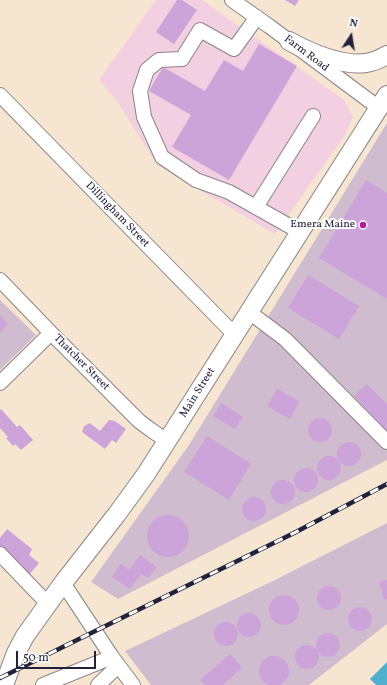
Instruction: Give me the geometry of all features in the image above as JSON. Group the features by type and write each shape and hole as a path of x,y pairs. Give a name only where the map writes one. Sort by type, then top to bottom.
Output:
{"main road":[{"path":"289,41 314,53 347,62 367,63 387,56"},
{"name":"Main Street","path":"4,685 16,653 25,636 63,583 146,474 383,102"}],"street":[{"name":"Farm Road","path":"232,0 289,41 383,102"},
{"path":"257,17 234,49 200,30 182,59 159,60 147,70 140,91 144,116 162,157 196,180 229,192 300,232"},
{"name":"Dillingham Street","path":"0,95 235,335"},
{"path":"256,208 313,116"},
{"name":"Thatcher Street","path":"0,280 139,421 167,441"},
{"path":"249,312 285,339 387,442"},
{"path":"0,383 51,333"},
{"path":"0,554 48,604"},
{"path":"63,583 115,661 133,685"},
{"path":"43,685 115,661"},
{"path":"98,685 115,661"}],"shaded area":[{"path":"156,0 202,0 344,100 353,117 345,135 275,234 157,165 117,101 99,80"},
{"path":"387,123 387,460 118,599 91,582 189,445"},
{"path":"0,300 36,335 0,370"},
{"path":"387,523 387,624 309,685 151,685 125,651 273,581"}],"water":[{"path":"387,662 387,685 376,685 370,679"}],"building":[{"path":"177,0 182,0 197,10 174,44 156,32"},
{"path":"285,0 299,0 295,6"},
{"path":"259,44 297,66 229,180 172,147 191,115 149,91 163,67 205,91 224,60 243,71"},
{"name":"Emera Maine","path":"366,180 387,193 387,299 319,258"},
{"path":"308,275 359,306 339,339 288,308"},
{"path":"0,316 8,324 0,332"},
{"path":"367,384 387,404 387,431 354,396"},
{"path":"277,389 299,401 290,419 267,406"},
{"path":"221,403 243,417 235,429 213,416"},
{"path":"1,409 17,427 20,425 33,440 21,450 15,444 13,446 6,438 8,437 0,428"},
{"path":"320,418 325,419 331,425 331,435 325,441 320,442 315,441 309,435 308,430 309,425 315,419"},
{"path":"109,420 115,421 126,429 116,443 112,440 105,449 82,432 84,426 90,423 100,431"},
{"path":"207,436 251,464 229,500 184,472"},
{"path":"349,442 354,443 360,449 360,459 354,465 349,466 344,465 338,459 337,454 338,449 344,443"},
{"path":"329,456 334,457 340,463 340,473 334,479 329,480 324,479 318,473 317,468 318,463 324,457"},
{"path":"306,468 311,469 317,475 317,485 311,491 306,492 301,491 295,485 294,480 295,475 301,469"},
{"path":"283,480 288,481 294,487 294,497 288,503 283,504 278,503 272,497 271,492 272,487 278,481"},
{"path":"254,497 259,498 265,504 265,514 259,520 254,521 249,520 243,514 242,509 243,504 249,498"},
{"path":"168,515 183,521 189,536 183,551 168,557 153,551 147,536 153,521"},
{"path":"7,529 32,549 29,555 39,563 29,575 0,552 0,538"},
{"path":"140,555 157,567 148,578 141,574 130,589 112,577 121,564 129,570"},
{"path":"387,580 387,599 384,600 379,582"},
{"path":"329,586 334,587 340,593 340,603 334,609 329,610 324,609 318,603 317,598 318,593 324,587"},
{"path":"284,595 295,599 299,610 295,621 284,625 273,621 269,610 273,599"},
{"path":"360,607 365,608 371,614 371,624 365,630 360,631 355,630 349,624 348,619 349,614 355,608"},
{"path":"249,613 254,614 260,620 260,630 254,636 249,637 244,636 238,630 237,625 238,620 244,614"},
{"path":"226,622 231,623 237,629 237,639 231,645 226,646 221,645 215,639 214,634 215,629 221,623"},
{"path":"328,633 333,634 339,640 339,650 333,656 328,657 323,656 317,650 316,645 317,640 323,634"},
{"path":"307,645 312,646 318,652 318,662 312,668 307,669 302,668 296,662 295,657 296,652 302,646"},
{"path":"230,654 242,668 223,685 205,685 200,680"},
{"path":"274,656 285,660 289,671 285,682 274,686 263,682 259,671 263,660"}],"railway":[{"path":"0,678 294,533 387,484"}],"place":[{"name":"Emera Maine","path":"363,225"}]}
